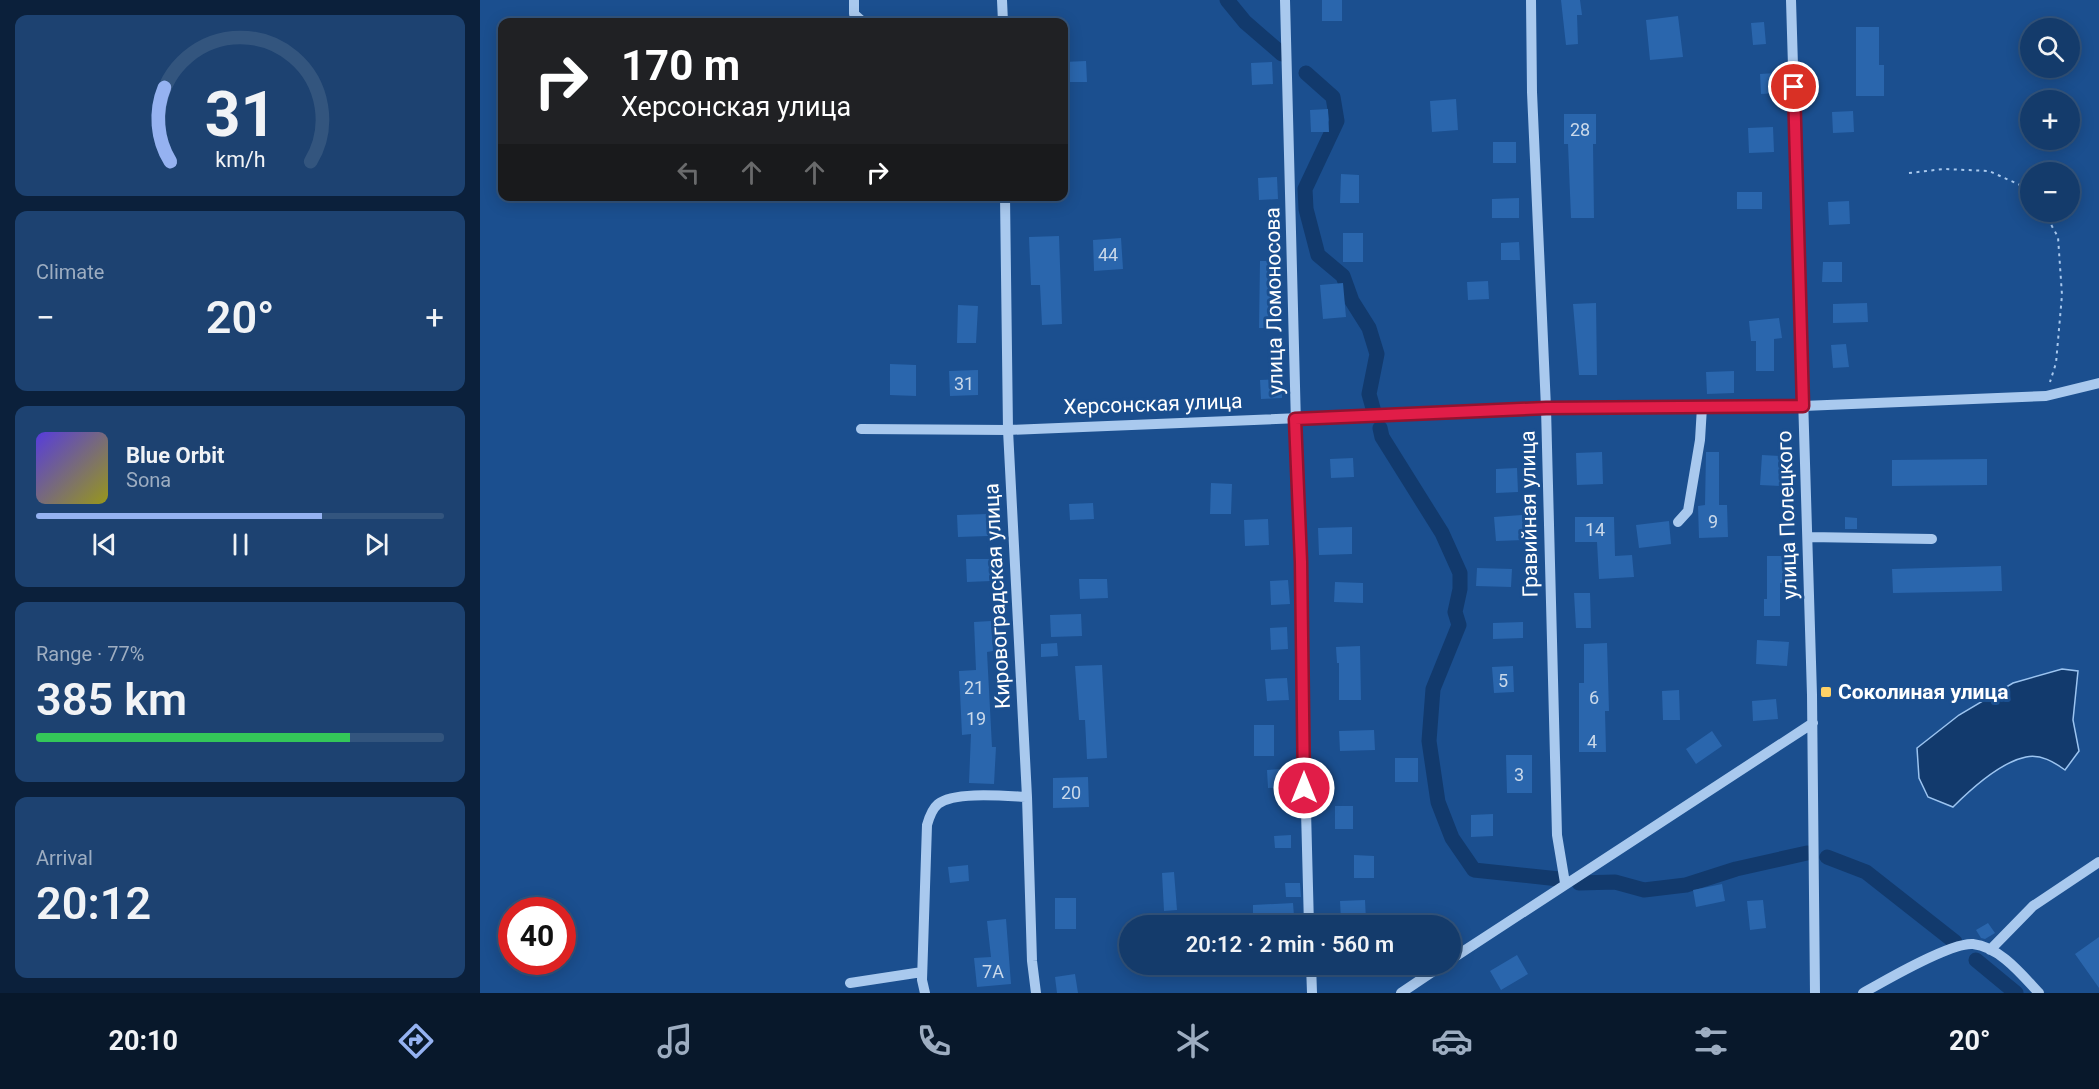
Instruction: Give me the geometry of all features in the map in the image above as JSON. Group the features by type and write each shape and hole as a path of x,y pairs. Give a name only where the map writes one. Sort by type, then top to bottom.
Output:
{"street":[{"path":"854,0 854,14 858,18"},
{"path":"1002,0 1003,18"},
{"name":"улица Ломоносова","path":"1285,0 1309,915"},
{"name":"Гравийная улица","path":"1531,0 1532,92 1546,408 1557,835 1565,883"},
{"name":"улица Полецкого","path":"1791,0 1813,723 1815,993"},
{"name":"Кировоградская улица","path":"1005,201 1008,430 1027,797 1032,961 1036,993"},
{"name":"Херсонская улица","path":"861,429 1008,430 1546,408 1803,406 2046,396 2099,383"},
{"path":"1678,522 1688,511 1700,440 1702,407"},
{"path":"1808,537 1932,538"},
{"path":"1461,953 1813,723"},
{"path":"925,993 922,972 927,825 932,812 937,804 951,798 1027,797"},
{"path":"1990,950 2033,906 2098,864"},
{"path":"1863,993 1930,957 1972,944 1990,950 2008,961 2039,993"},
{"path":"850,982 922,972"},
{"path":"1311,975 1312,993"},
{"path":"1401,993 1428,975"}],"path":[{"path":"1910,173 1944,169 1989,171 2020,185"},
{"path":"2046,396 2056,363 2062,295 2058,237 2050,222"}],"water":[{"path":"2062,669 2078,671 2073,720 2079,751 2065,770 2042,758 2026,757 1996,771 1953,807 1928,797 1919,778 1917,748 1959,715 2013,683"}],"building":[{"path":"1322,0 1342,0 1342,21 1322,21"},
{"path":"1561,0 1580,0 1582,15 1577,15 1578,44 1566,45"},
{"path":"1678,16 1683,57 1650,60 1646,20"},
{"path":"1764,22 1766,44 1753,45 1751,23"},
{"path":"1856,27 1879,27 1879,65 1884,65 1884,96 1856,96"},
{"path":"1086,61 1087,82 1068,82 1068,62"},
{"path":"1272,62 1273,84 1252,85 1251,63"},
{"path":"1776,73 1777,93 1761,94 1760,74"},
{"path":"1456,99 1458,130 1432,132 1430,101"},
{"path":"1328,109 1329,132 1311,132 1310,110"},
{"path":"1853,111 1854,132 1833,133 1832,112"},
{"path":"1564,114 1596,114 1596,144 1593,144 1594,218 1571,218 1568,144 1564,144"},
{"path":"1773,127 1774,152 1749,153 1748,128"},
{"path":"1493,142 1516,142 1516,163 1493,163"},
{"path":"1341,174 1359,175 1359,203 1340,203"},
{"path":"1277,177 1278,199 1259,200 1258,178"},
{"path":"1737,192 1762,192 1762,209 1737,209"},
{"path":"1519,198 1519,218 1492,218 1492,199"},
{"path":"1849,201 1850,224 1829,225 1828,202"},
{"path":"1343,233 1363,233 1363,262 1343,262"},
{"path":"1059,236 1062,324 1042,325 1040,285 1031,285 1029,237"},
{"path":"1121,238 1123,269 1094,271 1093,240"},
{"path":"1519,242 1520,260 1501,260 1501,243"},
{"path":"1260,261 1281,261 1278,328 1259,328"},
{"path":"1823,262 1842,262 1842,282 1822,282"},
{"path":"1488,281 1489,299 1468,300 1467,282"},
{"path":"1343,283 1346,317 1323,319 1320,285"},
{"path":"1596,303 1597,375 1579,375 1573,304"},
{"path":"1867,303 1868,322 1833,323 1833,304"},
{"path":"958,305 978,306 976,343 957,343"},
{"path":"1779,318 1782,338 1774,339 1774,371 1756,371 1756,341 1751,341 1749,321"},
{"path":"1846,344 1849,367 1833,368 1831,345"},
{"path":"890,364 916,365 916,396 890,395"},
{"path":"978,370 978,395 950,396 949,371"},
{"path":"1734,371 1734,393 1707,394 1706,372"},
{"path":"1282,379 1282,398 1261,399 1260,380"},
{"path":"1602,452 1603,484 1577,485 1576,453"},
{"path":"1706,452 1719,452 1719,505 1727,505 1728,537 1699,538 1698,506 1705,505"},
{"path":"1762,455 1782,456 1780,486 1760,485"},
{"path":"1353,458 1354,477 1331,478 1330,459"},
{"path":"1987,459 1987,485 1892,486 1892,460"},
{"path":"1517,468 1518,492 1496,493 1496,469"},
{"path":"1211,483 1232,484 1231,514 1210,514"},
{"path":"1093,503 1094,519 1070,520 1069,504"},
{"path":"987,514 988,536 958,537 957,515"},
{"path":"1522,515 1524,540 1496,541 1494,517"},
{"path":"1575,517 1614,517 1615,556 1632,555 1634,577 1599,579 1597,542 1575,542"},
{"path":"1845,517 1857,518 1857,529 1845,529"},
{"path":"1268,519 1269,545 1245,546 1244,520"},
{"path":"1669,521 1671,544 1639,548 1636,525"},
{"path":"1352,527 1352,554 1319,555 1318,528"},
{"path":"1767,556 1785,556 1786,583 1780,583 1780,616 1764,616 1764,599 1767,599"},
{"path":"966,559 991,559 991,581 967,582"},
{"path":"2001,566 2002,591 1893,593 1892,569"},
{"path":"1477,568 1512,569 1511,587 1476,586"},
{"path":"1079,579 1107,579 1108,598 1080,599"},
{"path":"1288,580 1290,604 1271,605 1270,581"},
{"path":"1335,582 1363,583 1363,603 1334,602"},
{"path":"1574,593 1590,593 1591,628 1576,628"},
{"path":"1081,614 1082,636 1051,637 1050,615"},
{"path":"991,621 993,651 987,652 992,747 996,747 994,784 969,783 971,734 962,735 959,671 976,670 974,622"},
{"path":"1523,622 1523,638 1493,639 1493,623"},
{"path":"1287,627 1288,649 1271,650 1270,628"},
{"path":"1757,640 1789,642 1787,666 1756,664"},
{"path":"1057,643 1058,656 1041,657 1041,644"},
{"path":"1607,643 1609,711 1605,711 1606,752 1579,752 1579,683 1584,683 1584,644"},
{"path":"1360,646 1361,700 1339,700 1339,663 1337,663 1336,647"},
{"path":"1102,665 1107,758 1087,759 1085,720 1079,720 1075,666"},
{"path":"1513,666 1514,692 1494,693 1492,667"},
{"path":"1287,678 1289,700 1267,701 1265,679"},
{"path":"1679,690 1680,720 1663,720 1662,691"},
{"path":"1776,699 1778,719 1753,721 1752,701"},
{"path":"1254,725 1274,725 1274,756 1254,756"},
{"path":"1374,730 1375,750 1340,751 1339,731"},
{"path":"1712,731 1722,746 1696,764 1686,749"},
{"path":"1506,755 1532,755 1532,793 1507,793"},
{"path":"1395,758 1418,758 1418,782 1395,782"},
{"path":"1294,768 1295,787 1268,788 1267,770"},
{"path":"1088,777 1089,807 1053,808 1053,778"},
{"path":"1335,806 1353,806 1353,829 1335,829"},
{"path":"1493,814 1493,836 1471,837 1471,815"},
{"path":"1291,835 1291,848 1275,848 1274,836"},
{"path":"1354,855 1374,856 1374,878 1354,878"},
{"path":"968,865 969,881 950,883 948,867"},
{"path":"1174,872 1177,910 1164,911 1162,873"},
{"path":"1285,883 1300,883 1301,897 1286,897"},
{"path":"1722,884 1725,901 1696,907 1693,890"},
{"path":"1055,898 1076,898 1076,929 1055,929"},
{"path":"1365,900 1366,915 1341,915 1340,901"},
{"path":"1763,900 1766,928 1750,930 1747,901"},
{"path":"1293,903 1294,915 1253,915 1253,905"},
{"path":"1006,919 1011,984 977,987 974,958 991,957 987,921"},
{"path":"1988,923 1995,933 1985,939 1981,938 1976,930"},
{"path":"2099,937 2099,988 2075,954"},
{"path":"1517,955 1528,974 1501,990 1490,971"},
{"path":"1075,974 1078,993 1057,993 1055,977"}],"waterway":[{"path":"1227,0 1245,22 1282,54"},
{"path":"1306,73 1333,97 1337,121 1305,189 1306,209 1318,255 1343,276 1352,301 1369,328 1377,354 1369,394 1374,412"},
{"path":"1380,428 1382,437 1442,533 1460,573 1460,589 1455,612 1459,625 1433,689 1429,741 1438,802 1452,838 1474,870 1559,879"},
{"path":"1579,883 1615,882 1644,890 1686,885 1736,869 1807,853"},
{"path":"1827,857 1866,872 1955,942"},
{"path":"1976,960 2016,993"}],"place":[{"name":"Соколиная улица","path":"1826,692"}],"route":[{"path":"1304,788 1301,562 1295,419 1546,408 1803,406 1794,87"}]}
